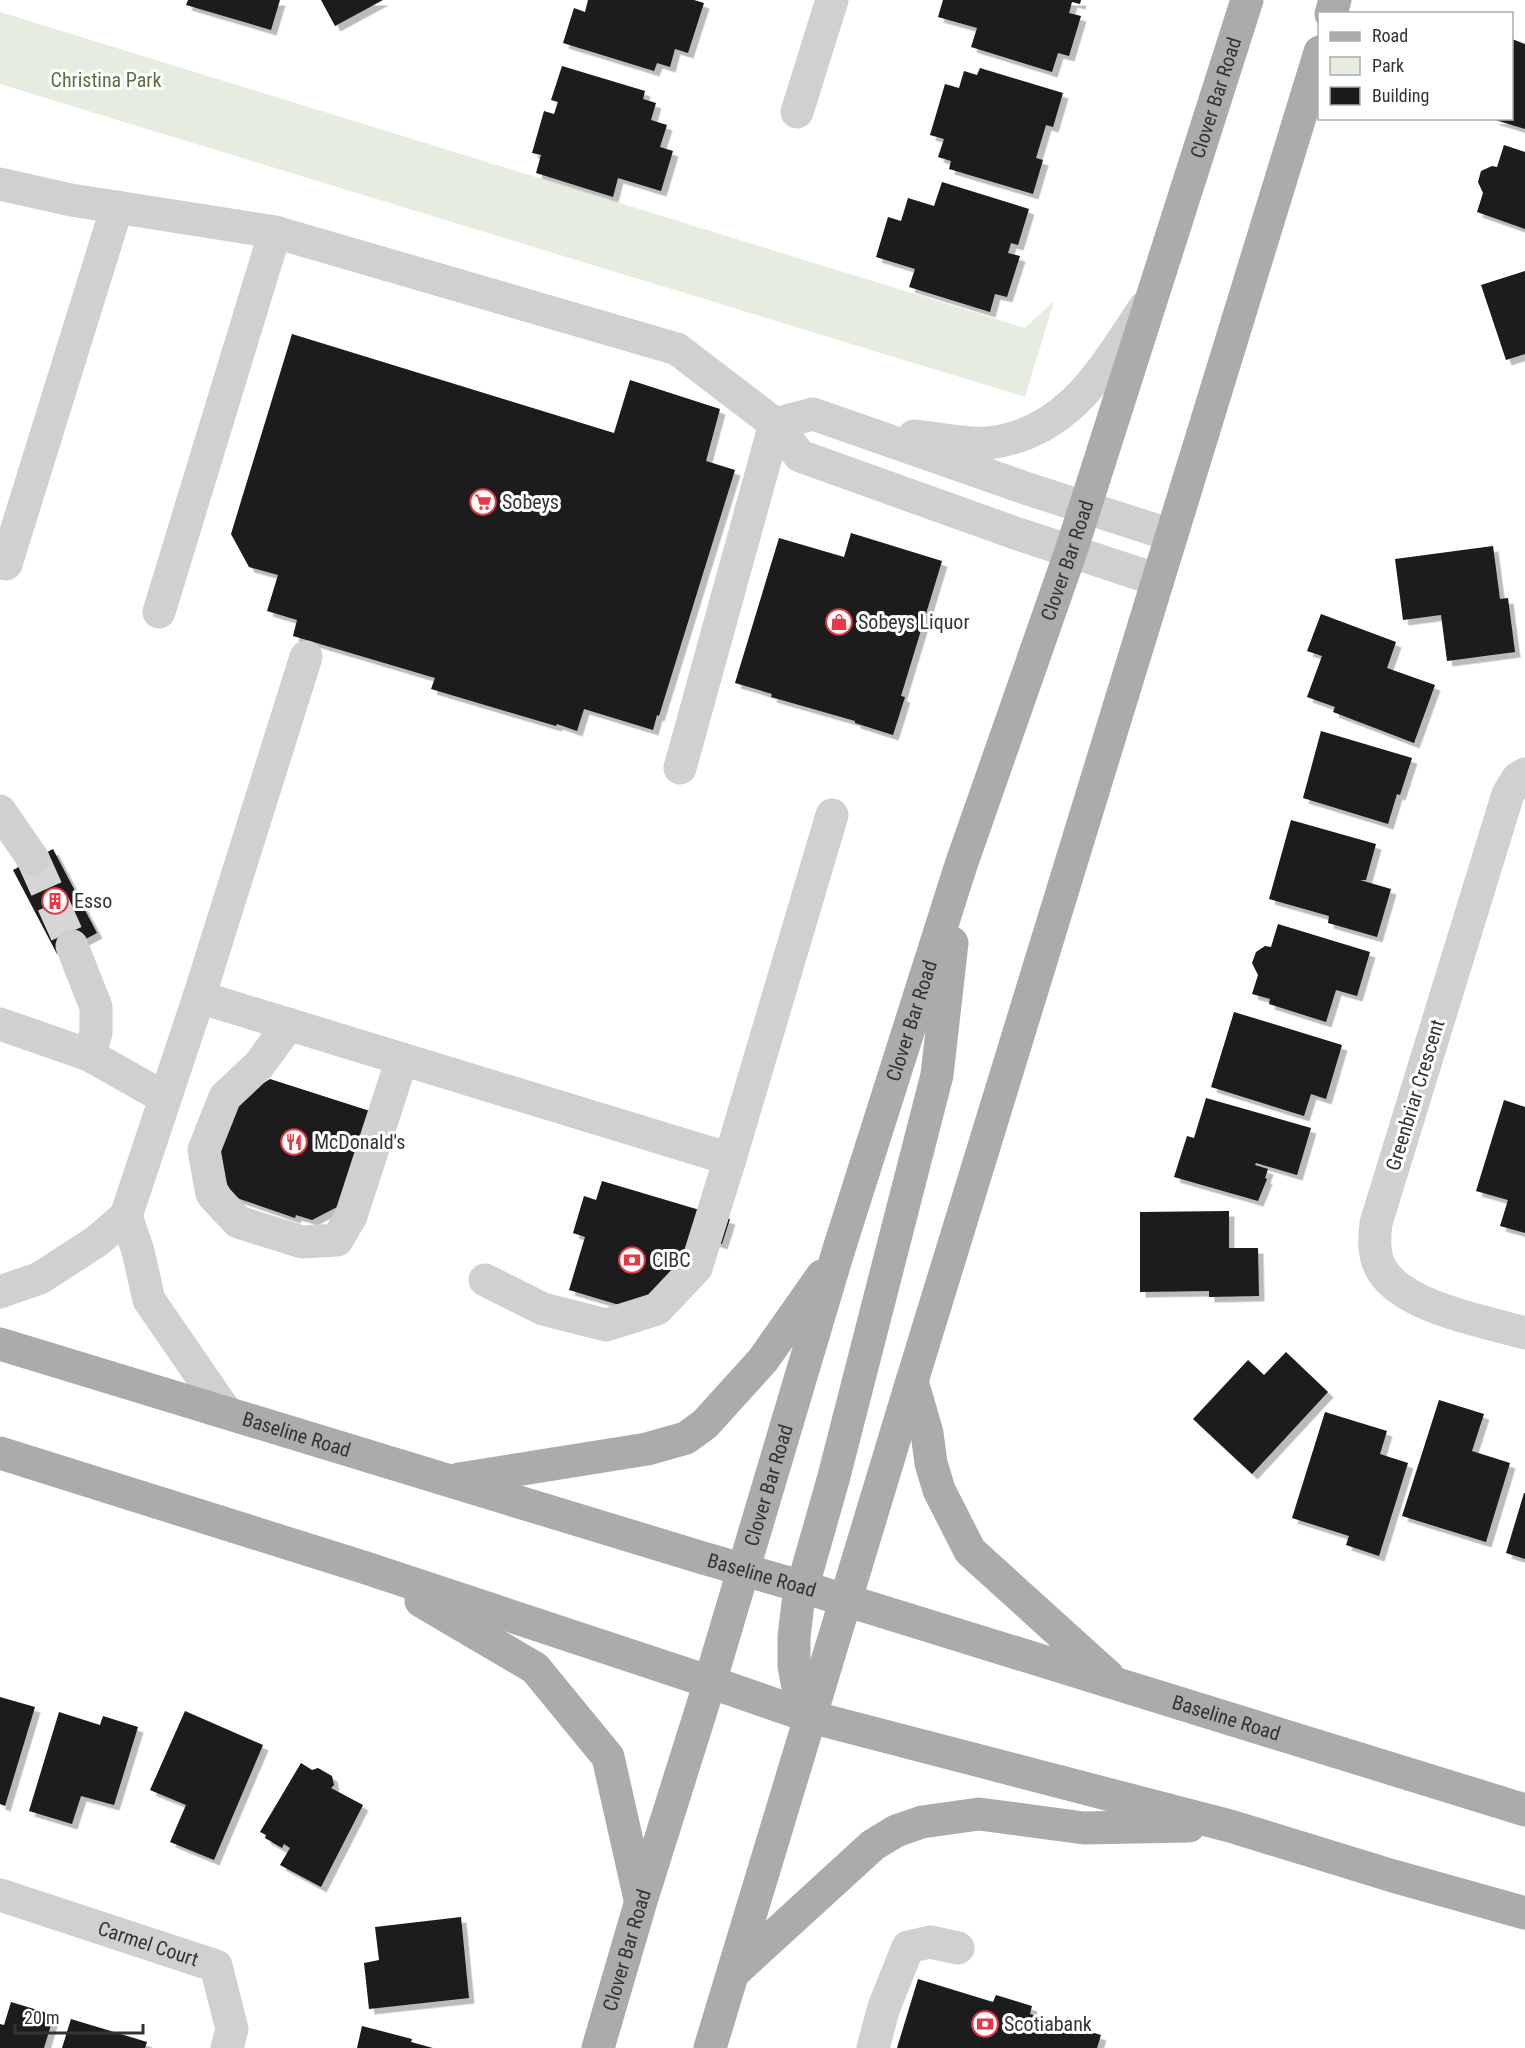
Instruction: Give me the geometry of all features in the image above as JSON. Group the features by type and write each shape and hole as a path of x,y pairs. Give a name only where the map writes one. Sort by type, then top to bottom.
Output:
{"main road":[{"name":"Clover Bar Road","path":"598,2048 838,1252 962,865 1071,551 1247,0"},
{"path":"710,2048 1318,58"},
{"path":"811,1717 797,1683 794,1666 796,1619 937,1075 962,865"},
{"path":"452,1481 647,1449 686,1438 705,1424 764,1360 838,1252"},
{"name":"Baseline Road","path":"0,1344 846,1600 1525,1810"},
{"path":"912,1381 927,1433 931,1463 939,1490 970,1551 1116,1683"},
{"path":"0,1453 363,1568 811,1717 1230,1826 1393,1876 1525,1913"},
{"path":"363,1568 536,1668 608,1757 641,1901"},
{"path":"731,1974 873,1845 896,1831 922,1822 979,1815 1084,1828 1230,1826"}],"street":[{"path":"797,112 832,0"},
{"path":"1,189 275,232 677,349 775,424 800,456 1015,533 1158,580"},
{"path":"6,564 117,207"},
{"path":"159,612 275,232"},
{"path":"867,432 986,443 1020,436 1049,424 1077,400 1099,374 1152,298"},
{"path":"775,424 813,414 1085,508 1171,535"},
{"path":"680,768 775,424"},
{"path":"0,1292 40,1278 97,1240 126,1216 199,997 306,657"},
{"name":"Greenbriar Crescent","path":"1525,774 1518,778 1508,794 1376,1222 1374,1247 1381,1270 1391,1281 1420,1302 1525,1333"},
{"path":"0,812 33,859"},
{"path":"485,1280 543,1309 606,1325 657,1309 696,1268 832,815"},
{"path":"72,946 96,1008 96,1033 89,1055"},
{"path":"199,997 730,1159"},
{"path":"0,1024 89,1055 165,1098"},
{"path":"289,1024 259,1065 225,1097 204,1150 212,1194 237,1222 302,1242 337,1239 351,1216 402,1059"},
{"path":"126,1216 138,1251 149,1300 226,1412"},
{"name":"Carmel Court","path":"0,1895 216,1966 232,2029 227,2048"},
{"path":"873,2048 884,2007 908,1947 930,1942 958,1948"}],"green space":[{"name":"Christina Park","path":"0,12 1025,328 1054,301 1025,397 0,84"}],"building":[{"path":"188,0 280,0 271,30 186,5"},
{"path":"321,0 383,0 335,26"},
{"path":"588,0 694,0 704,3 688,53 675,49 670,67 657,63 654,71 563,43 574,8 585,12"},
{"path":"943,0 1081,0 1080,4 1072,2 1069,13 1081,16 1069,56 1058,53 1052,72 971,47 977,28 938,17"},
{"path":"1513,39 1525,44 1525,129 1495,120 1513,120"},
{"path":"562,66 645,91 643,99 656,103 651,120 667,125 660,147 673,151 661,191 618,178 613,197 536,173 541,155 532,153 544,111 554,114 558,102 551,100"},
{"path":"980,68 1063,93 1053,127 1046,125 1036,158 1043,160 1033,194 949,169 951,161 938,157 944,139 930,135 945,84 959,88 964,71 977,75"},
{"path":"1504,145 1525,152 1525,229 1477,212 1483,193 1478,182 1481,171 1492,166 1497,167"},
{"path":"942,182 1029,209 1018,245 1011,243 1008,253 1020,256 1007,297 995,294 990,312 909,287 915,269 876,257 888,217 901,221 908,198 934,206"},
{"path":"1525,271 1525,354 1506,360 1481,285"},
{"name":"Sobeys","path":"292,334 614,433 630,380 720,409 706,461 735,470 653,730 584,709 577,731 431,689 435,678 293,636 297,620 267,611 278,575 249,567 231,534"},
{"name":"Sobeys Liquor","path":"851,533 942,561 901,696 905,697 893,735 855,723 855,721 771,697 772,694 735,683 779,538 844,557"},
{"path":"1493,546 1500,599 1508,598 1515,652 1447,661 1441,615 1403,620 1395,559"},
{"path":"1321,614 1396,642 1387,668 1435,685 1414,743 1333,712 1335,707 1307,697 1322,656 1307,651"},
{"path":"1321,731 1412,758 1388,824 1303,798"},
{"path":"1291,820 1376,844 1366,880 1360,880 1391,889 1377,937 1328,923 1329,916 1269,899"},
{"name":"Esso","path":"53,849 97,933 57,954 13,870"},
{"path":"1278,924 1370,952 1357,996 1336,990 1326,1022 1269,1004 1270,999 1252,994 1258,975 1252,963 1256,952 1265,946 1271,947"},
{"path":"1234,1012 1342,1045 1326,1099 1311,1094 1304,1116 1211,1087"},
{"name":"McDonald's","path":"270,1079 373,1112 341,1205 312,1220 296,1215 295,1218 234,1197 216,1168 232,1113 241,1097"},
{"path":"1206,1098 1311,1128 1297,1175 1256,1163 1255,1165 1268,1169 1265,1178 1267,1179 1258,1201 1174,1177 1187,1136 1194,1138"},
{"path":"1504,1100 1525,1107 1525,1233 1500,1226 1508,1200 1476,1191"},
{"name":"CIBC","path":"602,1181 730,1219 722,1244 694,1235 669,1287 626,1307 569,1290 585,1237 573,1233 584,1196 596,1200"},
{"path":"1229,1211 1229,1248 1258,1248 1259,1296 1209,1297 1209,1291 1140,1292 1140,1212"},
{"path":"1286,1352 1328,1392 1252,1474 1193,1419 1248,1360 1264,1375"},
{"path":"1439,1400 1484,1414 1472,1451 1510,1463 1486,1542 1402,1516"},
{"path":"1325,1412 1387,1431 1380,1454 1408,1463 1379,1556 1346,1545 1349,1536 1292,1518"},
{"path":"1525,1493 1525,1559 1506,1553"},
{"path":"0,1697 35,1707 5,1806 0,1804"},
{"path":"185,1711 263,1745 214,1860 170,1842 186,1805 150,1790"},
{"path":"59,1712 100,1725 103,1716 138,1727 114,1805 81,1796 72,1824 29,1811"},
{"path":"301,1763 312,1770 318,1768 332,1776 334,1785 331,1788 363,1805 321,1887 280,1865 290,1848 284,1844 282,1848 265,1838 266,1835 260,1832"},
{"path":"461,1917 469,1998 369,2009 364,1963 379,1960 375,1927"},
{"name":"Scotiabank","path":"918,1979 993,2002 996,1995 1032,2006 1030,2014 1101,2035 1097,2048 897,2048"},
{"path":"11,2002 54,2015 44,2048 0,2048 0,2024 4,2025"},
{"path":"71,2019 147,2042 145,2048 62,2048"},
{"path":"362,2026 412,2039 411,2042 433,2048 357,2048"}],"tunnel":[{"path":"33,859 72,946"}],"place":[{"name":"Sobeys","path":"483,502"},
{"name":"Sobeys Liquor","path":"839,622"},
{"name":"Esso","path":"55,901"},
{"name":"McDonald's","path":"294,1142"},
{"name":"CIBC","path":"632,1260"},
{"name":"Scotiabank","path":"985,2024"}]}
